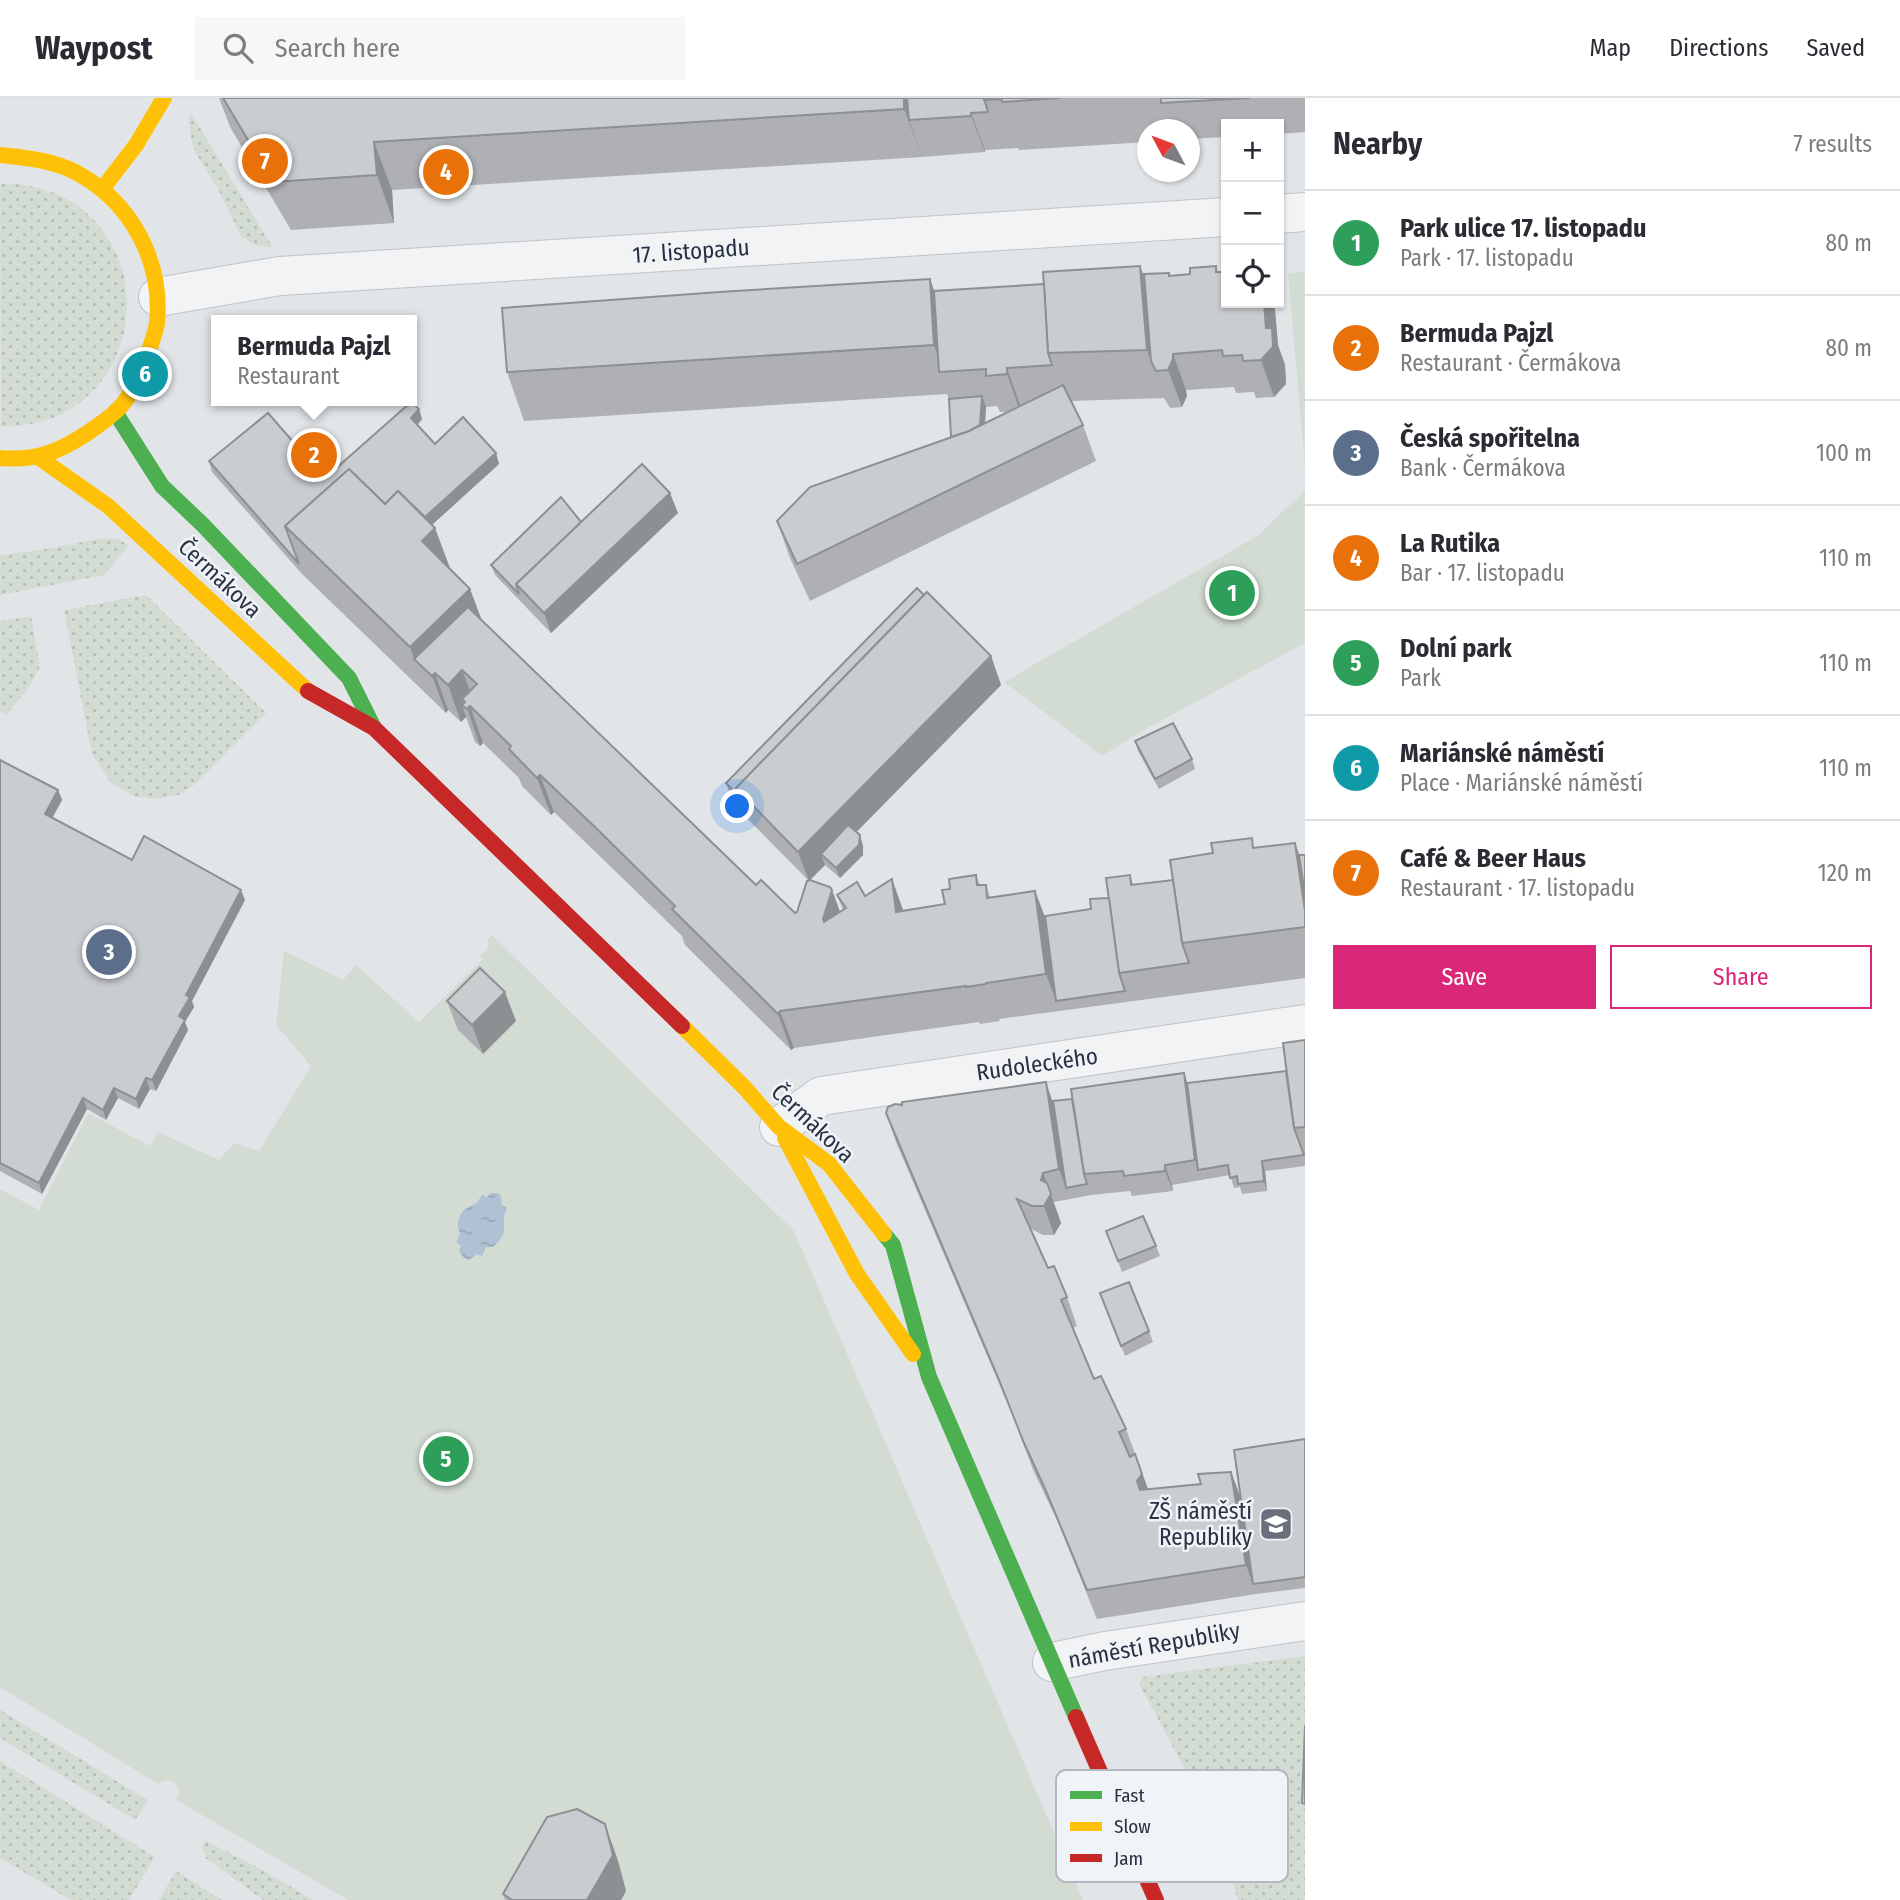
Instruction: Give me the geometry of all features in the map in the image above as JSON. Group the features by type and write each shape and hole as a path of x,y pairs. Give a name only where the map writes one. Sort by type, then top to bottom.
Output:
{"main road":[{"path":"103,188 126,160 164,98"},
{"path":"0,458 37,457 62,447 115,412 141,376 151,350 157,324 158,297 155,272 136,226 103,188 78,171 50,160 6,152"},
{"name":"Čermákova","path":"115,412 162,486 203,525 349,678 374,728"},
{"name":"Čermákova","path":"37,457 108,506 309,692 374,728 744,1087 779,1127 829,1164 892,1245 929,1377 1052,1662"},
{"path":"779,1127 857,1274 929,1377"},
{"name":"náměstí Republiky","path":"1052,1662 1099,1770"},
{"name":"náměstí Republiky","path":"1148,1882 1156,1900"}],"street":[{"path":"1284,214 1305,212"},
{"name":"17. listopadu","path":"158,297 280,276 1221,218"},
{"name":"Rudoleckého","path":"779,1127 821,1096 1305,1024"},
{"name":"náměstí Republiky","path":"1052,1662 1105,1651 1305,1621"}],"shaded area":[{"path":"191,113 273,248 254,245 241,236 218,189 194,150 189,123"},
{"path":"0,184 28,185 55,193 72,202 97,224 114,250 124,279 127,310 122,340 110,368 90,393 64,413 33,423 1,427"},
{"path":"1305,272 1305,467 1288,273"},
{"path":"1305,491 1305,643 1142,731 1102,756 1004,682 1259,535"},
{"path":"103,538 117,539 129,545 104,575 0,595 0,555"},
{"path":"146,595 266,713 195,784 178,795 157,799 135,797 111,783 92,754 64,610"},
{"path":"31,616 40,667 28,689 6,715 0,711 0,621"},
{"path":"492,935 794,1231 1056,1837 1056,1882 1075,1882 1083,1900 348,1900 176,1800 179,1788 172,1781 158,1784 0,1687 0,1189 39,1210 88,1113 150,1146 158,1132 219,1160 234,1143 259,1151 311,1066 276,1025 284,951 343,980 356,965 419,1022 483,959 480,956 488,948 487,940"},
{"path":"1305,1656 1305,1900 1238,1900 1232,1882 1288,1882 1288,1770 1184,1770 1139,1684 1142,1677"},
{"path":"0,1710 148,1800 135,1820 0,1738"},
{"path":"0,1761 155,1857 129,1900 71,1900 0,1858"},
{"path":"206,1841 313,1900 263,1900 206,1858 202,1847"},
{"path":"176,1871 222,1900 159,1900"}],"water":[{"path":"491,1193 498,1193 502,1205 507,1208 504,1232 493,1247 486,1247 482,1256 477,1254 469,1260 464,1258 459,1251 461,1246 456,1242 460,1234 458,1219 463,1212 476,1204 482,1195 487,1197"}],"building":[{"path":"223,98 904,98 904,109 374,142 377,175 273,182"},
{"path":"907,98 984,98 988,112 971,113 971,116 909,120"},
{"path":"984,98 1061,98 1002,102 1002,99"},
{"path":"1161,98 1250,98 1161,103"},
{"path":"1140,266 1147,350 1048,353 1043,272"},
{"path":"1216,266 1216,272 1221,272 1221,308 1264,308 1266,328 1272,328 1273,347 1261,360 1243,361 1242,355 1223,356 1222,350 1173,354 1168,370 1156,371 1151,361 1144,274 1190,274 1190,268"},
{"path":"930,279 934,345 507,372 502,308"},
{"path":"1044,284 1048,353 1052,365 1007,368 1007,374 986,376 986,369 939,372 934,291"},
{"path":"1063,385 1083,425 797,564 777,521 810,487 969,431"},
{"path":"982,396 980,425 951,437 949,399"},
{"path":"406,406 416,406 419,409 411,418 435,444 463,417 496,453 425,517 398,491 385,504 349,469 285,526 299,564 209,461 268,413 295,444 305,434 315,445 304,455 325,478"},
{"path":"642,464 670,493 544,613 516,584"},
{"path":"349,469 385,504 398,491 435,528 422,541 470,589 410,647 285,526"},
{"path":"561,497 581,522 516,584 519,594 491,565"},
{"path":"917,588 924,595 736,788 739,797 726,783"},
{"path":"927,592 991,656 798,852 736,788"},
{"path":"468,607 756,885 761,880 795,913 807,881 810,880 832,890 824,922 846,908 837,895 857,882 865,896 892,879 896,912 945,904 942,890 950,889 949,879 976,875 977,885 986,885 987,898 1035,891 1046,974 780,1011 778,1014 672,909 675,906 596,828 540,775 537,778 509,749 511,746 470,706 467,709 462,705 465,702 462,699 477,684 462,670 448,685 435,673 432,676 414,659"},
{"path":"1173,723 1192,759 1155,779 1135,741"},
{"path":"0,760 58,790 45,814 132,860 144,836 241,890 186,995 190,997 179,1016 185,1020 152,1080 146,1078 136,1099 114,1088 103,1110 83,1098 39,1183 0,1163"},
{"path":"848,825 860,835 859,845 836,868 821,854"},
{"path":"1252,838 1253,848 1295,843 1305,927 1182,943 1170,860 1213,853 1211,843"},
{"path":"1299,855 1305,855 1305,894"},
{"path":"1130,875 1131,885 1173,880 1182,943 1189,963 1119,973 1106,878"},
{"path":"1109,898 1119,973 1125,991 1056,1001 1045,916 1091,909 1090,899"},
{"path":"480,968 505,992 472,1025 447,1001"},
{"path":"1305,1040 1305,1127 1294,1128 1283,1043"},
{"path":"1286,1071 1294,1128 1304,1155 1262,1161 1264,1181 1238,1184 1237,1176 1230,1178 1228,1165 1198,1170 1187,1083"},
{"path":"1184,1073 1195,1160 1165,1165 1165,1171 1124,1176 1123,1171 1084,1174 1071,1089"},
{"path":"1046,1082 1059,1169 1043,1173 1041,1180 1047,1183 1051,1194 1044,1206 1032,1206 1017,1199 1048,1268 1054,1266 1067,1297 1061,1300 1094,1379 1101,1376 1126,1429 1119,1432 1130,1457 1135,1454 1142,1474 1137,1481 1140,1490 1201,1484 1198,1474 1231,1472 1246,1565 1087,1590 886,1113 888,1107 902,1105 902,1102"},
{"path":"1072,1099 1087,1184 1066,1188 1053,1101"},
{"path":"1143,1216 1156,1246 1118,1261 1106,1231"},
{"path":"1129,1282 1149,1331 1121,1346 1100,1293"},
{"name":"ZŠ náměstí Republiky","path":"1305,1439 1305,1577 1253,1584 1234,1450"},
{"path":"1305,1725 1305,1804 1302,1803"},
{"path":"577,1809 605,1824 613,1855 587,1900 512,1900 503,1894 547,1817"}],"traffic: fast":[{"path":"115,412 162,486 203,525 349,678 374,728"},
{"path":"884,1234 893,1245 929,1377 1076,1717"}],"traffic: slow":[{"path":"103,188 136,145 164,98"},
{"path":"0,155 58,165 96,185 113,200 140,236 155,277 158,300 156,326 145,363 127,399 118,409 89,432 57,450 25,458 0,458"},
{"path":"38,457 108,506 308,691"},
{"path":"682,1026 744,1087 779,1127 829,1164 884,1234"},
{"path":"785,1138 857,1274 913,1354"}],"traffic: jam":[{"path":"308,691 374,728 682,1026"},
{"path":"1076,1717 1099,1770"},
{"path":"1148,1882 1156,1900"}],"place":[{"name":"Café & Beer Haus","path":"265,161"},
{"name":"La Rutika","path":"446,172"},
{"name":"Mariánské náměstí","path":"145,374"},
{"name":"Bermuda Pajzl","path":"314,455"},
{"name":"Park ulice 17. listopadu","path":"1232,593"},
{"name":"Česká spořitelna","path":"109,952"},
{"name":"Dolní park","path":"446,1459"},
{"name":"ZŠ náměstí Republiky","path":"1276,1524"}]}
